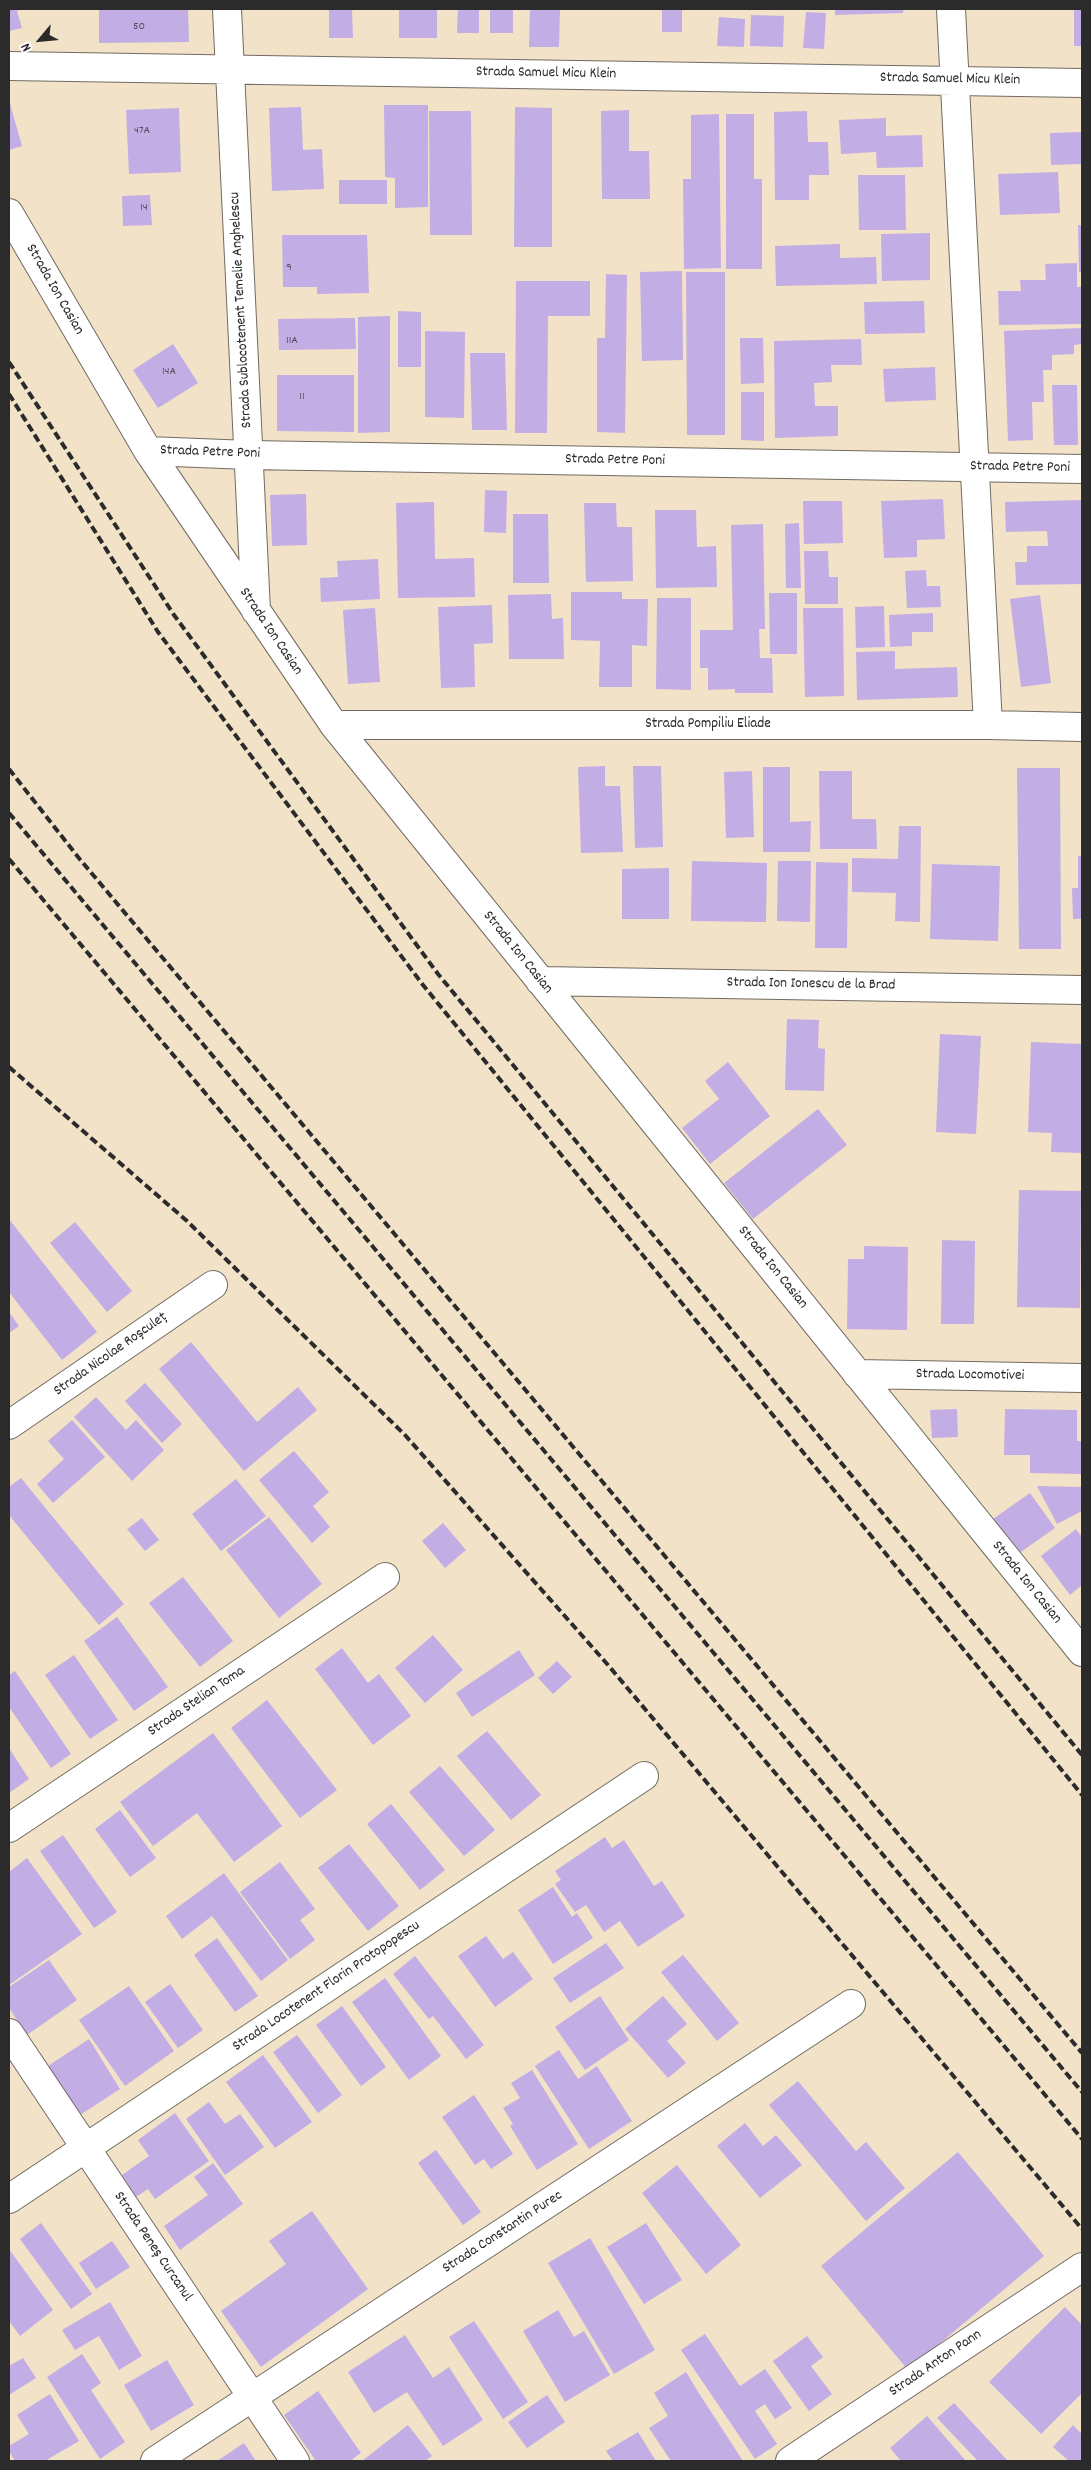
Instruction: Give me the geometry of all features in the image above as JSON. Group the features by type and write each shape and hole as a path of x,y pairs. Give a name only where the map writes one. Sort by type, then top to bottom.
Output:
{"street":[{"name":"Strada Sublocotenent Temelie Anghelescu","path":"227,9 256,612"},
{"path":"951,9 988,725"},
{"name":"Strada Samuel Micu Klein","path":"9,66 1082,83"},
{"name":"Strada Ion Casian","path":"9,213 148,451 334,725 1082,1652"},
{"name":"Strada Petre Poni","path":"148,451 249,455 1082,469"},
{"name":"Strada Pompiliu Eliade","path":"334,725 988,725 1082,727"},
{"name":"Strada Ion Ionescu de la Brad","path":"540,981 1082,990"},
{"name":"Strada Nicolae Roșculeț","path":"9,1425 213,1285"},
{"name":"Strada Locomotivei","path":"858,1374 1082,1378"},
{"name":"Strada Stelian Toma","path":"9,1828 385,1577"},
{"name":"Strada Locotenent Florin Protopopescu","path":"9,2199 644,1776"},
{"name":"Strada Constantin Purec","path":"156,2461 852,2004"},
{"name":"Strada Peneș Curcanul","path":"9,2033 295,2461"},
{"name":"Strada Anton Pann","path":"790,2461 1082,2267"}],"building":[{"path":"9,9 23,9 17,11 22,28 9,31"},
{"path":"99,9 188,9 189,42 99,43"},
{"path":"329,9 352,9 353,38 329,38"},
{"path":"399,9 437,9 437,38 399,38"},
{"path":"458,9 479,9 479,33 457,33"},
{"path":"490,9 513,9 513,33 490,33"},
{"path":"530,9 560,9 559,47 529,47"},
{"path":"662,9 682,9 682,32 662,32"},
{"path":"835,9 903,9 903,13 835,15"},
{"path":"1074,9 1082,9 1082,46 1074,46"},
{"path":"806,12 826,13 824,49 803,48"},
{"path":"751,15 784,16 783,47 750,46"},
{"path":"719,17 745,19 744,47 717,46"},
{"path":"9,100 22,146 9,150"},
{"path":"384,105 428,105 428,207 395,208 395,178 385,177"},
{"path":"301,107 303,150 322,149 324,189 272,191 269,108"},
{"path":"515,107 552,108 552,247 514,247"},
{"path":"179,108 181,172 129,174 126,110"},
{"path":"629,110 629,151 649,151 650,199 602,199 601,111"},
{"path":"429,111 471,111 472,235 430,235"},
{"path":"807,111 808,142 828,142 829,175 809,175 809,200 775,200 774,112"},
{"path":"719,114 721,268 684,269 683,179 691,179 691,115"},
{"path":"726,114 754,114 754,179 762,179 762,269 726,269"},
{"path":"886,118 886,136 922,135 923,167 877,168 876,152 841,154 839,120"},
{"path":"1082,132 1082,164 1051,165 1050,133"},
{"path":"1058,172 1060,213 1000,215 998,174"},
{"path":"858,175 905,175 906,230 859,230"},
{"path":"339,180 387,180 387,204 339,204"},
{"path":"150,195 152,225 123,226 122,196"},
{"path":"1078,225 1082,225 1082,272 1079,272"},
{"path":"930,233 930,280 882,281 881,234"},
{"path":"282,235 367,235 369,293 317,294 317,287 283,287"},
{"path":"840,244 840,258 876,257 877,284 776,286 775,246"},
{"path":"1077,263 1077,287 1082,287 1082,324 999,325 998,291 1021,291 1020,280 1046,280 1045,264"},
{"path":"682,271 683,360 642,361 640,272"},
{"path":"686,272 725,272 725,435 687,435"},
{"path":"606,274 627,275 625,433 597,432 597,338 605,338"},
{"path":"516,281 590,281 590,316 548,316 547,433 515,433"},
{"path":"924,301 925,333 865,334 864,302"},
{"path":"398,311 421,312 421,367 398,367"},
{"path":"390,316 390,432 358,433 358,317"},
{"path":"355,318 356,349 279,350 278,319"},
{"path":"1082,328 1082,344 1074,345 1074,354 1052,355 1052,370 1043,370 1044,402 1032,402 1033,440 1008,441 1004,331"},
{"path":"425,331 465,332 464,418 425,417"},
{"path":"740,338 763,338 764,383 741,384"},
{"path":"861,339 862,365 831,365 832,382 814,383 815,406 838,406 838,436 775,438 774,341"},
{"path":"173,344 198,383 158,408 133,370"},
{"path":"470,353 505,353 507,430 472,430"},
{"path":"935,367 936,400 885,402 883,369"},
{"path":"277,375 354,375 354,432 277,431"},
{"path":"1052,385 1077,385 1078,445 1054,445"},
{"path":"741,392 764,392 764,441 741,440"},
{"path":"485,490 507,491 506,533 484,532"},
{"path":"306,494 307,545 272,546 270,495"},
{"path":"943,499 945,539 917,540 917,557 884,558 881,501"},
{"path":"1082,500 1082,584 1016,585 1015,562 1027,562 1027,546 1048,546 1047,531 1006,532 1005,502"},
{"path":"803,501 842,501 843,543 804,544"},
{"path":"434,502 435,559 474,558 475,597 398,598 396,503"},
{"path":"584,503 616,503 617,527 632,527 633,581 586,582"},
{"path":"655,510 696,510 697,547 716,546 717,587 656,588"},
{"path":"513,514 548,514 549,583 513,583"},
{"path":"799,523 801,588 786,588 785,524"},
{"path":"763,524 765,629 759,629 760,658 772,658 773,693 735,693 735,689 708,690 708,668 700,668 700,630 733,630 731,525"},
{"path":"804,551 828,551 829,577 838,577 838,604 805,604"},
{"path":"378,559 380,599 321,602 320,578 338,577 337,561"},
{"path":"926,570 927,586 940,586 941,607 907,608 905,571"},
{"path":"571,592 622,592 622,599 648,599 647,646 632,645 632,687 599,687 600,641 571,640"},
{"path":"769,593 797,593 797,654 770,654"},
{"path":"551,594 552,619 563,618 564,659 509,659 508,595"},
{"path":"1040,595 1051,683 1021,687 1010,599"},
{"path":"657,598 691,598 691,690 656,689"},
{"path":"492,605 493,643 474,644 475,687 441,688 438,607"},
{"path":"884,606 885,647 856,648 855,607"},
{"path":"375,608 380,682 348,684 343,610"},
{"path":"803,608 843,608 844,696 805,697"},
{"path":"933,613 933,632 912,632 912,646 890,647 889,615"},
{"path":"895,651 895,669 957,667 958,697 857,700 856,652"},
{"path":"605,766 605,786 620,786 623,852 581,853 578,767"},
{"path":"633,766 661,766 663,847 635,848"},
{"path":"763,767 790,767 790,822 811,821 810,852 763,852"},
{"path":"1017,768 1060,768 1061,949 1019,949"},
{"path":"752,771 754,837 726,838 724,772"},
{"path":"819,771 852,771 852,819 876,819 877,849 820,849"},
{"path":"899,826 921,826 920,922 895,921 896,893 852,892 852,858 898,859"},
{"path":"1078,856 1082,856 1082,919 1073,919 1072,888 1078,888"},
{"path":"692,861 767,863 766,922 691,921"},
{"path":"778,861 811,861 810,922 777,921"},
{"path":"816,862 848,863 847,948 815,948"},
{"path":"932,864 1000,866 998,941 930,939"},
{"path":"669,868 669,919 622,919 622,869"},
{"path":"787,1019 819,1020 818,1048 825,1049 824,1091 785,1090"},
{"path":"940,1034 981,1036 976,1134 936,1132"},
{"path":"1031,1042 1082,1044 1081,1153 1051,1152 1052,1133 1028,1132"},
{"path":"728,1062 770,1116 710,1164 682,1128 719,1099 705,1081"},
{"path":"818,1109 847,1145 753,1219 724,1183"},
{"path":"1019,1190 1081,1191 1080,1308 1017,1307"},
{"path":"9,1219 97,1332 62,1360 9,1292"},
{"path":"75,1222 132,1291 107,1312 50,1243"},
{"path":"942,1240 975,1241 974,1324 941,1324"},
{"path":"864,1246 908,1247 907,1330 847,1329 848,1259 864,1259"},
{"path":"9,1312 19,1326 9,1333"},
{"path":"191,1342 257,1422 298,1387 317,1410 244,1471 159,1369"},
{"path":"145,1383 182,1424 162,1443 125,1401"},
{"path":"96,1397 126,1430 136,1420 164,1450 132,1481 74,1417"},
{"path":"957,1409 958,1437 932,1438 930,1410"},
{"path":"1005,1409 1077,1410 1077,1441 1082,1441 1082,1474 1030,1473 1030,1455 1004,1455"},
{"path":"72,1420 105,1457 53,1503 37,1484 64,1459 48,1441"},
{"path":"294,1451 329,1492 313,1506 330,1527 312,1543 259,1480"},
{"path":"21,1478 124,1604 99,1625 9,1515 9,1487"},
{"path":"236,1479 266,1516 221,1551 192,1514"},
{"path":"1037,1486 1081,1487 1082,1511 1057,1524"},
{"path":"1030,1493 1055,1528 1018,1554 993,1519"},
{"path":"269,1517 322,1584 279,1618 226,1550"},
{"path":"142,1518 159,1540 145,1551 127,1529"},
{"path":"443,1523 466,1550 445,1568 422,1541"},
{"path":"1076,1529 1082,1537 1082,1585 1070,1595 1041,1556"},
{"path":"183,1577 233,1641 200,1667 149,1603"},
{"path":"117,1617 168,1687 134,1711 84,1641"},
{"path":"433,1635 463,1670 425,1703 395,1668"},
{"path":"342,1648 368,1683 379,1674 411,1716 373,1745 315,1669"},
{"path":"519,1650 535,1675 472,1717 456,1693"},
{"path":"74,1655 118,1720 90,1739 45,1675"},
{"path":"557,1661 572,1677 553,1694 538,1678"},
{"path":"15,1671 71,1754 51,1768 9,1707 9,1675"},
{"path":"267,1700 337,1790 300,1818 231,1728"},
{"path":"487,1731 541,1795 511,1820 457,1756"},
{"path":"213,1733 282,1826 234,1862 197,1813 153,1846 120,1802"},
{"path":"9,1748 29,1779 9,1793"},
{"path":"440,1766 495,1830 464,1856 409,1792"},
{"path":"391,1804 445,1870 420,1890 367,1824"},
{"path":"120,1810 156,1858 130,1877 95,1829"},
{"path":"63,1835 117,1912 94,1928 40,1851"},
{"path":"605,1837 612,1848 624,1840 654,1886 662,1881 685,1916 638,1947 620,1921 604,1932 586,1905 575,1912 555,1884 561,1880 555,1871"},
{"path":"349,1844 399,1906 368,1931 318,1868"},
{"path":"27,1858 82,1934 9,1985 9,1872"},
{"path":"280,1862 315,1909 300,1920 315,1940 290,1959 240,1892"},
{"path":"224,1873 288,1960 261,1981 212,1916 182,1939 166,1916"},
{"path":"553,1887 572,1917 577,1913 593,1938 553,1964 518,1910"},
{"path":"486,1936 503,1959 513,1952 533,1979 495,2007 458,1956"},
{"path":"217,1938 258,1996 235,2012 194,1955"},
{"path":"606,1943 624,1968 570,2003 553,1978"},
{"path":"683,1955 739,2023 717,2041 661,1972"},
{"path":"415,1956 484,2045 466,2059 433,2016 429,2019 393,1974"},
{"path":"49,1960 77,2000 27,2035 9,2008 9,1987"},
{"path":"385,1978 441,2056 409,2080 352,2002"},
{"path":"170,1984 203,2030 178,2048 145,2002"},
{"path":"129,1986 174,2051 125,2086 79,2020"},
{"path":"600,1996 629,2040 585,2070 555,2027"},
{"path":"663,1996 687,2024 667,2041 686,2063 668,2078 625,2029"},
{"path":"342,2006 386,2067 361,2086 316,2025"},
{"path":"297,2035 342,2095 318,2113 273,2052"},
{"path":"89,2039 120,2089 80,2115 48,2066"},
{"path":"559,2050 578,2079 597,2066 632,2121 589,2149 535,2066"},
{"path":"263,2055 312,2122 275,2148 226,2082"},
{"path":"532,2070 578,2144 537,2170 510,2126 513,2124 503,2108 520,2098 511,2083"},
{"path":"798,2081 856,2151 866,2142 905,2188 866,2221 769,2105"},
{"path":"474,2095 513,2154 491,2169 484,2159 475,2165 442,2117"},
{"path":"209,2102 225,2124 240,2114 264,2147 225,2175 186,2119"},
{"path":"175,2113 209,2161 155,2199 148,2189 136,2197 122,2175 149,2156 138,2140"},
{"path":"745,2123 763,2146 776,2135 802,2165 760,2198 717,2146"},
{"path":"436,2150 481,2212 463,2225 418,2163"},
{"path":"958,2152 1044,2256 908,2370 821,2266"},
{"path":"213,2163 243,2204 180,2250 164,2226 208,2195 194,2177"},
{"path":"677,2165 741,2245 706,2274 642,2193"},
{"path":"312,2211 368,2289 261,2367 221,2311 286,2264 269,2241"},
{"path":"41,2223 92,2294 71,2309 20,2239"},
{"path":"646,2223 682,2280 644,2304 607,2247"},
{"path":"590,2238 655,2350 614,2374 548,2263"},
{"path":"112,2241 130,2267 96,2289 79,2263"},
{"path":"9,2249 53,2310 20,2336 9,2321"},
{"path":"110,2302 142,2356 119,2370 99,2336 75,2350 62,2330"},
{"path":"1065,2307 1082,2325 1082,2393 1041,2434 989,2382"},
{"path":"558,2310 574,2337 584,2331 610,2375 565,2402 523,2331"},
{"path":"474,2321 528,2402 503,2419 449,2337"},
{"path":"705,2334 740,2386 765,2369 792,2408 775,2419 765,2404 755,2411 777,2444 755,2459 681,2350"},
{"path":"405,2335 433,2378 449,2367 483,2420 443,2446 407,2392 374,2413 348,2372"},
{"path":"807,2336 823,2357 811,2366 832,2394 809,2411 773,2361"},
{"path":"82,2354 101,2383 91,2390 125,2442 100,2459 47,2377"},
{"path":"23,2358 36,2378 9,2395 9,2366"},
{"path":"167,2360 194,2405 151,2431 124,2385"},
{"path":"686,2372 743,2461 671,2461 649,2428 668,2416 654,2393"},
{"path":"318,2391 361,2453 350,2461 316,2461 284,2415"},
{"path":"50,2394 79,2441 45,2461 15,2461 9,2451 9,2446 29,2434 17,2415"},
{"path":"547,2395 565,2422 527,2448 508,2422"},
{"path":"954,2403 1008,2461 978,2461 937,2418"},
{"path":"927,2416 966,2461 901,2461 890,2448"},
{"path":"408,2425 432,2456 425,2461 362,2461"},
{"path":"1073,2425 1082,2434 1082,2461 1069,2461 1053,2447"},
{"path":"638,2432 656,2461 613,2461 606,2451"},
{"path":"244,2443 256,2461 217,2461"}],"railway":[{"path":"9,362 174,615 438,974 1082,1755"},
{"path":"9,394 158,632 423,985 1082,1795"},
{"path":"9,769 78,857 1082,2053"},
{"path":"9,813 1082,2092"},
{"path":"9,859 1082,2139"},
{"path":"9,1067 187,1221 405,1435 608,1665 1082,2229"}]}
